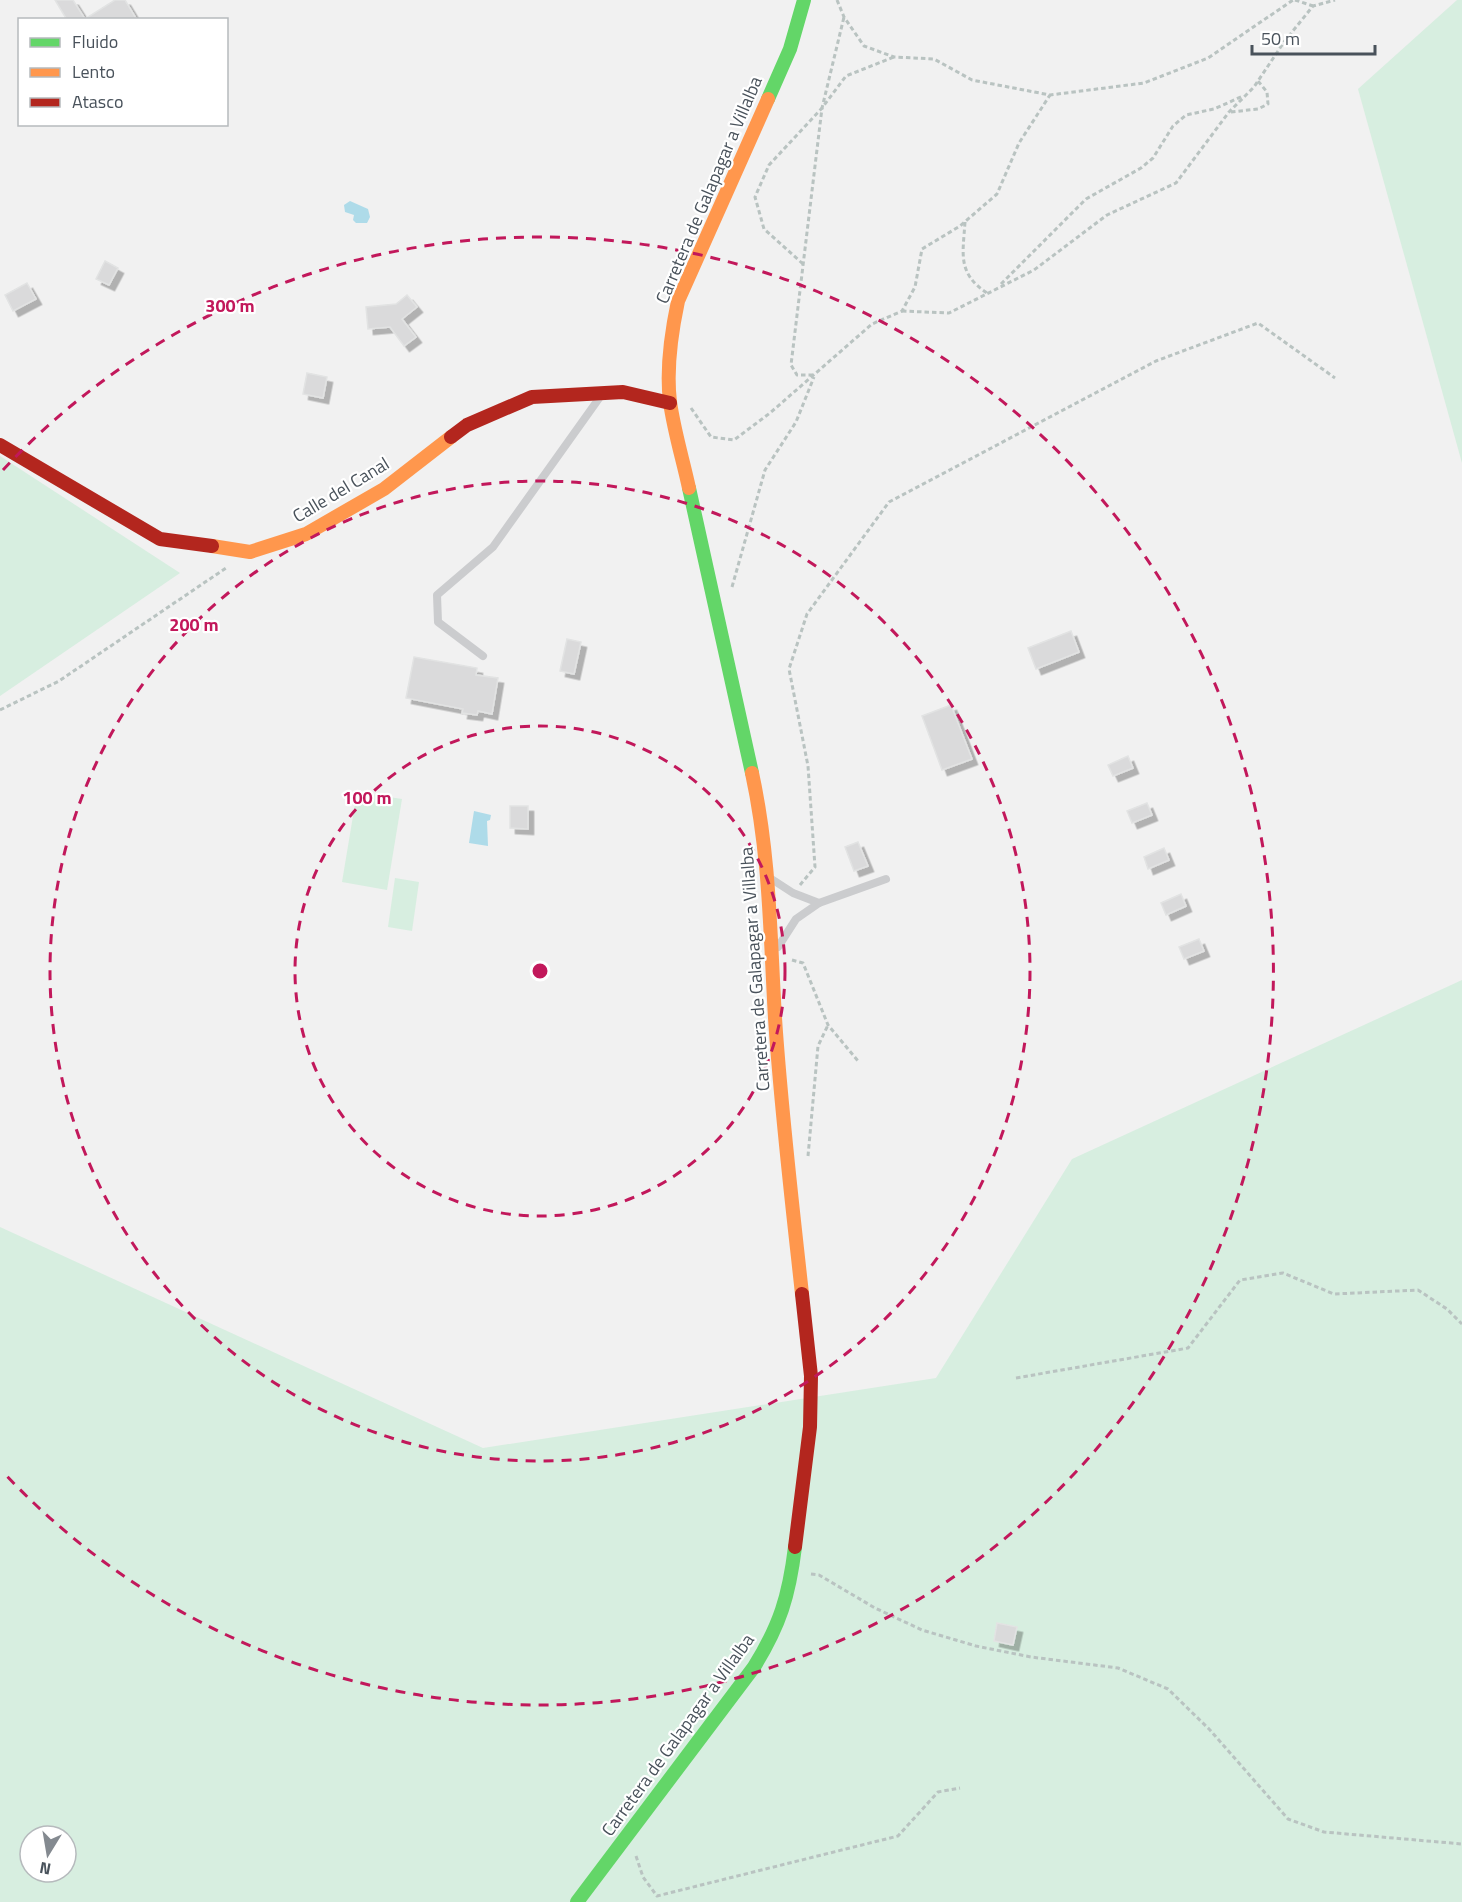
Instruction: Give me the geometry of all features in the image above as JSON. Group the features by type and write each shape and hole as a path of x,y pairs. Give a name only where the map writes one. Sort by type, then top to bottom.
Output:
{"street":[{"name":"Carretera de Galapagar a Villalba","path":"577,1902 754,1667 777,1626 792,1570 810,1427 811,1376 783,1122 769,878 761,815 670,403 667,371 671,334 678,302 790,49 804,0"},
{"name":"Calle del Canal","path":"0,445 160,540 249,552 316,529 384,489 467,425 532,397 623,392 670,403"}],"lane":[{"path":"483,656 438,622 437,596 494,548 604,392"},
{"path":"769,878 793,893 819,903"},
{"path":"772,954 796,919 819,903 886,879"}],"path":[{"path":"837,0 844,17 864,46 894,57 934,59 972,80 1050,95 1144,83 1208,58 1294,0 1313,6 1335,0"},
{"path":"670,403 693,408 711,437 734,440 815,375 872,324 902,311 949,313 1034,270 1107,215 1176,183 1229,112 1258,81 1284,42 1313,6"},
{"path":"815,375 797,375 791,365 822,108 844,17"},
{"path":"803,264 764,229 756,197 769,165 822,108 846,76 894,57"},
{"path":"1229,112 1258,109 1268,104 1267,92 1258,81"},
{"path":"902,311 915,287 922,249 965,222 997,194 1019,143 1050,95"},
{"path":"998,288 1086,199 1141,168 1153,158 1173,126 1186,115 1214,109 1246,95"},
{"path":"965,222 964,263 971,283 987,293"},
{"path":"793,893 815,867 808,766 789,669 807,614 890,502 1156,361 1258,323 1335,378"},
{"path":"729,597 765,470 796,422 815,375"},
{"path":"0,710 59,681 249,552"},
{"path":"772,954 803,963 828,1025 858,1060"},
{"path":"808,1163 818,1046 828,1025"},
{"path":"1016,1378 1188,1348 1239,1280 1283,1272 1334,1293 1418,1290 1447,1309 1462,1324"},
{"path":"792,1570 819,1575 875,1608 922,1630 976,1646 1031,1657 1118,1668 1168,1689 1210,1730 1288,1819 1324,1832 1462,1844"},
{"path":"620,1845 639,1858 643,1877 657,1896 898,1836 938,1792 960,1788"}],"green space":[{"path":"1457,0 1462,0 1462,463 1358,89"},
{"path":"0,456 180,573 0,696"},
{"path":"357,792 402,799 387,890 342,882"},
{"path":"395,878 419,882 412,931 388,927"},
{"path":"1462,980 1462,1902 0,1902 0,1227 483,1448 936,1378 1072,1159"}],"water":[{"path":"350,201 368,209 370,217 367,223 356,223 353,220 354,215 345,212 344,205"},
{"path":"474,811 491,815 490,820 487,821 488,846 469,843"}],"building":[{"path":"55,0 73,0 84,18 66,18"},
{"path":"115,0 125,0 136,18 87,18"},
{"path":"105,261 118,268 109,285 96,279"},
{"path":"27,283 36,299 13,311 5,295"},
{"path":"407,295 417,307 402,319 416,337 404,346 390,327 368,329 366,307 396,304"},
{"path":"307,373 327,377 323,398 303,394"},
{"path":"1071,631 1079,652 1036,669 1028,648"},
{"path":"567,639 581,642 574,674 560,671"},
{"path":"414,657 477,668 476,675 498,678 492,714 478,711 477,715 462,713 463,709 406,698"},
{"path":"951,705 972,759 942,770 922,716"},
{"path":"1128,756 1133,768 1113,776 1108,765"},
{"path":"1147,803 1152,815 1132,823 1127,811"},
{"path":"510,806 528,806 528,829 510,828"},
{"path":"858,842 868,866 854,871 845,847"},
{"path":"1164,848 1169,860 1148,869 1144,857"},
{"path":"1181,894 1186,906 1166,915 1161,903"},
{"path":"1199,939 1204,951 1184,959 1179,947"},
{"path":"997,1623 1017,1627 1013,1645 994,1641"}],"traffic: fast":[{"path":"768,99 790,49 804,0"},
{"path":"689,488 752,773"},
{"path":"577,1902 754,1667 771,1637 782,1610 790,1581 795,1547"}],"traffic: slow":[{"path":"689,488 674,424 669,390 670,352 678,301 768,99"},
{"path":"212,546 250,552 306,534 384,489 451,437"},
{"path":"752,773 766,865 780,1087 802,1294"}],"traffic: jam":[{"path":"451,437 467,425 532,397 623,392 670,403"},
{"path":"0,445 160,539 212,546"},
{"path":"795,1547 810,1427 811,1376 802,1294"}]}
